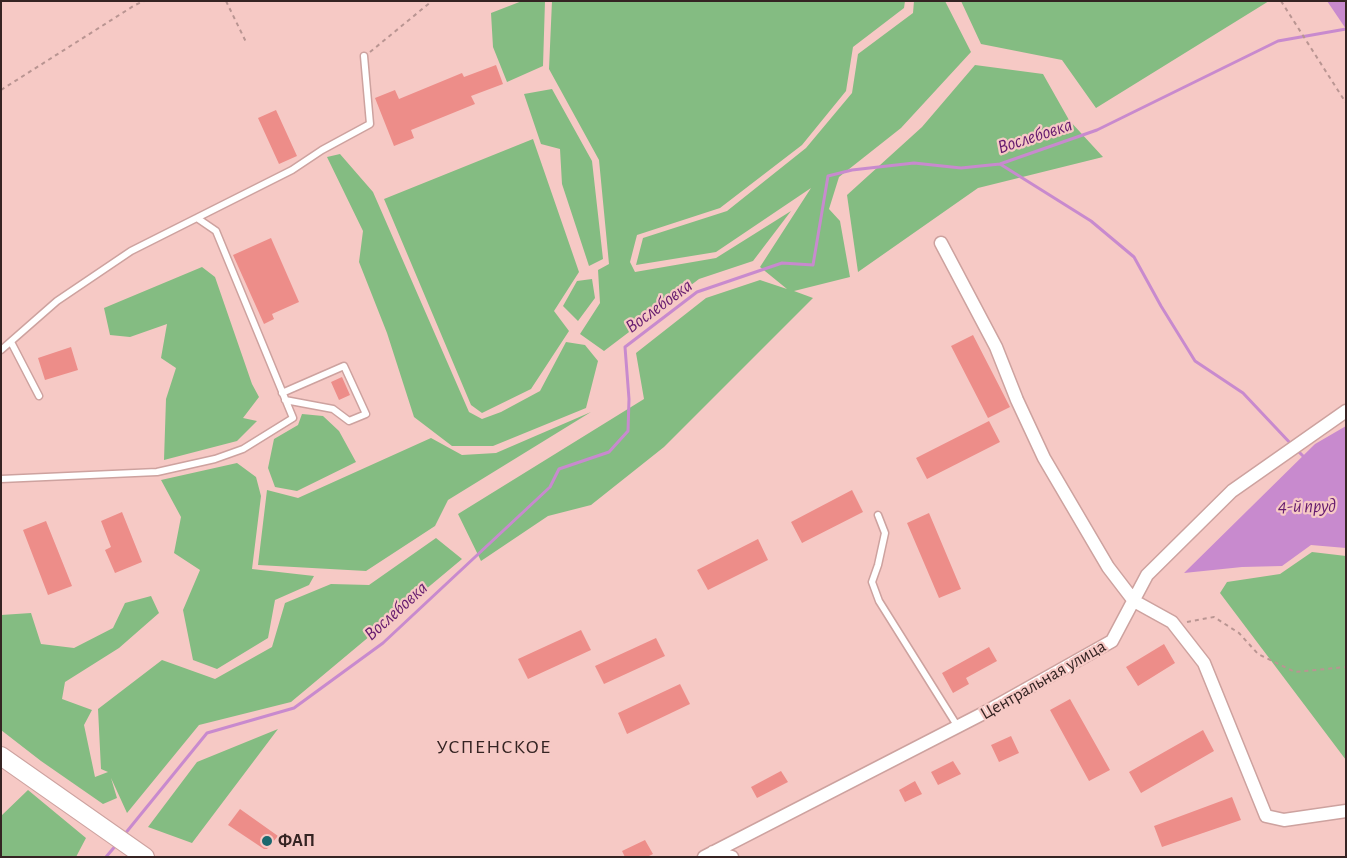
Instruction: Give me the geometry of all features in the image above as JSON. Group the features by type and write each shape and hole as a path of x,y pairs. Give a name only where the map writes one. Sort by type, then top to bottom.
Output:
{"main road":[{"path":"1,756 145,857"}],"street":[{"path":"940,243 996,346 1016,400 1044,458 1108,567 1134,600 1172,622 1204,663 1266,816 1284,820 1346,811"},
{"name":"Центральная улица","path":"708,854 958,727 1112,641 1147,575 1232,492 1346,411"},
{"path":"708,854 732,857"}],"lane":[{"path":"1,350 57,301 131,251 292,170 322,150 370,124 364,56"},
{"path":"1,479 157,472 215,459 243,449 293,418 216,231 197,218"},
{"path":"11,342 39,396"},
{"path":"344,366 366,414 349,421 333,409 284,396 344,366"},
{"path":"878,515 885,533 872,582 879,601 958,727"}],"path":[{"path":"1,90 144,1"},
{"path":"226,1 246,42"},
{"path":"364,56 432,1"},
{"path":"1281,1 1346,103"},
{"path":"1172,622 1183,623 1214,617 1239,633 1258,654 1295,672 1346,667"}],"green space":[{"path":"522,1 545,1 543,66 507,82 493,47 491,13"},
{"path":"552,1 905,1 904,8 853,47 846,91 802,145 720,208 637,235 630,262 635,272 716,258 791,211 753,261 699,279 604,351 580,334 600,303 598,270 609,264 599,160 549,69"},
{"path":"914,1 945,1 971,52 901,128 839,177 829,209 840,221 850,277 794,291 813,298 664,447 591,505 548,516 481,561 458,514 644,399 636,353 706,298 760,280 787,289 760,267 811,188 716,252 636,265 643,238 727,211 806,148 852,93 858,54 913,13"},
{"path":"961,1 1269,1 1096,108 1062,60 981,44"},
{"path":"975,65 1043,74 1069,120 1103,157 978,188 858,272 847,195 922,127"},
{"path":"552,89 592,161 603,259 589,266 562,184 560,149 541,144 524,94"},
{"path":"533,139 579,272 554,311 569,331 531,389 482,413 471,405 384,199"},
{"path":"340,154 373,192 469,412 482,419 501,412 540,391 566,342 585,345 598,361 586,408 493,446 452,446 414,417 387,333 359,262 363,231 327,157"},
{"path":"202,267 215,277 252,384 259,397 243,418 257,421 237,441 164,460 166,399 176,368 161,358 167,324 130,337 110,335 104,308"},
{"path":"592,279 595,298 578,321 563,306 577,281"},
{"path":"591,412 448,500 435,526 366,571 258,565 267,490 298,498 431,438 462,455 496,453"},
{"path":"302,414 323,416 339,431 356,462 297,491 275,487 268,468 274,439 298,425"},
{"path":"237,463 256,477 261,496 252,569 314,576 309,585 275,600 268,638 217,669 193,660 183,610 200,570 174,553 181,517 161,480"},
{"path":"436,538 462,559 291,702 199,725 127,813 111,778 117,798 103,804 41,761 1,730 1,615 31,613 41,644 74,648 113,628 125,603 151,596 159,613 119,648 65,682 62,699 92,710 84,725 95,777 108,772 101,769 98,709 162,660 215,679 272,647 285,603 331,584 369,585"},
{"path":"1312,552 1346,556 1346,760 1220,593 1227,582 1280,574"},
{"path":"278,729 192,843 148,827 197,762"},
{"path":"28,790 86,838 76,857 1,857 1,816"}],"water":[{"path":"1327,1 1346,1 1346,29"},
{"name":"4-й пруд","path":"1346,426 1346,548 1311,545 1282,566 1242,567 1184,573 1315,444"}],"building":[{"path":"496,65 503,84 471,96 475,104 411,130 414,138 394,146 375,98 395,90 399,99 462,73 464,77"},
{"path":"276,110 297,156 279,164 258,118"},
{"path":"271,238 299,302 272,314 274,319 264,324 233,255"},
{"path":"973,335 1010,407 988,418 951,346"},
{"path":"71,347 78,370 45,380 38,358"},
{"path":"342,377 350,395 339,400 331,382"},
{"path":"989,421 1000,442 927,479 916,458"},
{"path":"852,490 863,512 802,543 791,522"},
{"path":"122,512 142,562 115,573 105,550 111,547 101,521"},
{"path":"929,513 961,589 939,598 907,523"},
{"path":"46,521 72,586 48,595 23,530"},
{"path":"758,539 768,560 708,590 697,570"},
{"path":"581,630 591,650 528,679 518,659"},
{"path":"656,638 665,656 604,684 595,666"},
{"path":"1164,644 1175,663 1138,686 1126,667"},
{"path":"989,647 997,661 966,678 969,684 953,693 942,673"},
{"path":"680,684 690,704 627,734 618,713"},
{"path":"1070,699 1110,770 1089,781 1050,710"},
{"path":"1203,730 1214,751 1141,793 1129,772"},
{"path":"1011,736 1019,753 999,762 991,745"},
{"path":"953,761 961,774 938,785 931,772"},
{"path":"781,771 788,782 757,798 751,787"},
{"path":"915,781 922,794 905,802 899,790"},
{"path":"1232,797 1241,820 1162,847 1154,826"},
{"path":"240,809 278,836 267,849 264,849 228,825"},
{"path":"645,840 653,854 647,857 625,857 622,851"}],"waterway":[{"name":"Вослебовка","path":"124,835 207,733 294,708 383,643 550,487 559,469 609,452 628,431 629,399 625,347 697,292 782,263 813,265 828,176 852,170 914,163 961,168 1000,164 1097,130 1278,41 1346,29"},
{"path":"1000,164 1091,221 1134,257 1161,306 1195,361 1243,393 1292,445"},
{"path":"1296,449 1303,456"},
{"name":"Вослебовка","path":"106,857 117,844"}],"place":[{"name":"ФАП","path":"267,841"}],"district":[{"name":"УСПЕНСКОЕ","path":"494,747"}]}
